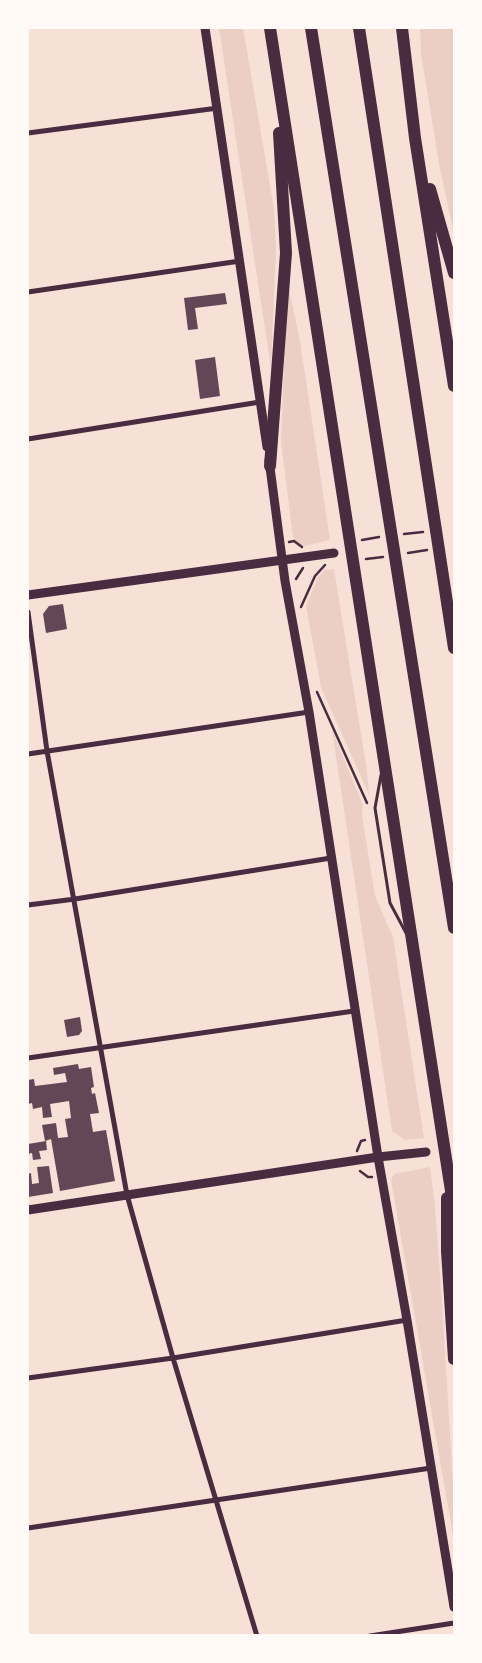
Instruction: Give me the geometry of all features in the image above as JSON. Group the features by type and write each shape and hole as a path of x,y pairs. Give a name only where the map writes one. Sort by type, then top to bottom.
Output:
{"highway":[{"path":"270,28 347,522 357,562 384,760 454,1210"},
{"path":"311,28 454,928"},
{"path":"359,28 454,648"},
{"path":"402,28 415,138 454,386"},
{"path":"270,466 286,253 275,60"},
{"path":"415,138 454,273"},
{"path":"446,1160 447,1250 454,1359"}],"street":[{"path":"205,28 270,466 285,581 309,712 354,1011 454,1607"},
{"path":"28,133 218,108"},
{"path":"28,292 240,262"},
{"path":"28,439 260,402"},
{"path":"28,596 334,553"},
{"path":"28,612 47,751 127,1195 173,1358 257,1636"},
{"path":"28,754 309,712"},
{"path":"28,905 331,858"},
{"path":"28,1058 354,1011"},
{"path":"28,1210 378,1157 426,1152"},
{"path":"28,1378 173,1358 407,1320"},
{"path":"28,1528 431,1468"},
{"path":"370,1636 454,1623"}],"path":[{"path":"397,535 426,531"},
{"path":"359,540 388,536"},
{"path":"280,544 294,541 302,547"},
{"path":"407,553 436,549"},
{"path":"357,562 388,556"},
{"path":"318,566 332,564"},
{"path":"300,598 301,607 315,576 325,565"},
{"path":"285,581 296,579 303,568 310,567"},
{"path":"316,689 367,802 368,810"}],"shaded area":[{"path":"219,28 243,28 274,209 276,248 271,368"},
{"path":"420,28 453,28 454,234 439,164 421,53"},
{"path":"289,289 300,341 330,540 304,546 297,544 293,537 281,442 287,292"},
{"path":"334,569 367,771 369,795 321,687 306,606 318,577 325,570"},
{"path":"332,730 363,805 362,815 375,896 393,937 424,1138 405,1140 392,1131"},
{"path":"430,1167 442,1302 454,1499 454,1541 391,1180 394,1174"}],"building":[{"path":"225,293 227,304 195,308 198,329 188,330 184,298"},
{"path":"215,357 220,396 200,399 195,360"},
{"path":"63,604 67,629 46,633 43,614 49,606"},
{"path":"80,1017 82,1031 79,1035 67,1037 64,1020"},
{"path":"78,1064 79,1069 91,1067 94,1087 91,1088 92,1094 95,1093 99,1113 90,1114 93,1132 106,1130 115,1181 60,1191 51,1139 45,1141 42,1125 56,1123 58,1138 68,1137 65,1119 71,1118 69,1101 50,1104 52,1117 43,1118 42,1107 33,1109 32,1103 28,1104 28,1080 34,1079 35,1086 67,1082 65,1073 54,1075 53,1068"},
{"path":"46,1141 47,1150 39,1151 41,1159 33,1160 32,1153 28,1154 28,1144"},
{"path":"49,1166 53,1193 28,1197 28,1174 31,1173 32,1184 39,1183 37,1167"}]}
